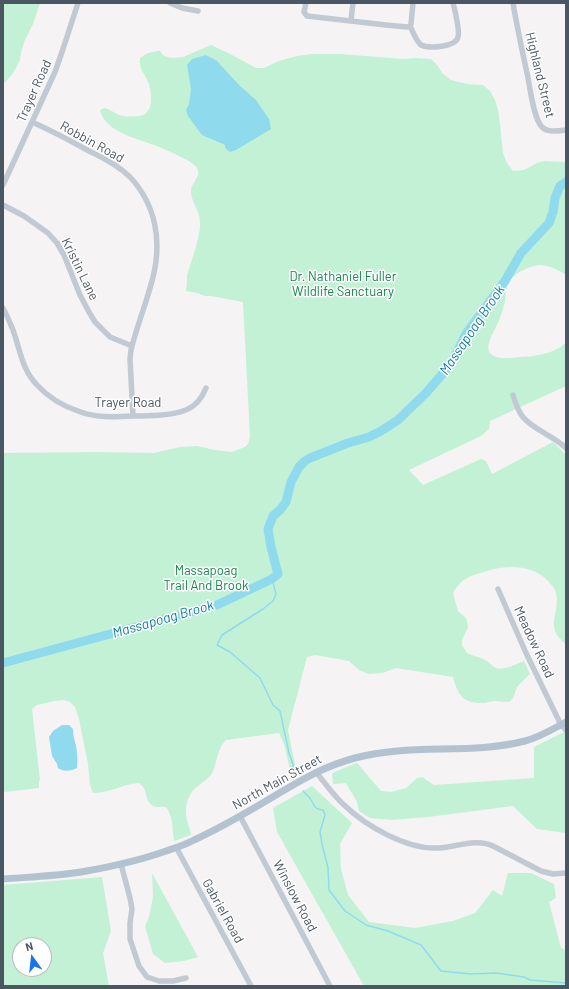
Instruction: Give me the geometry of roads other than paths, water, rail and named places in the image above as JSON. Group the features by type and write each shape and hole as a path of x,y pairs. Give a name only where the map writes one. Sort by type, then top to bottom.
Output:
{"main road":[{"name":"North Main Street","path":"3,879 80,872 142,859 193,841 316,772 355,757 393,752 490,747 526,741 539,737 564,725"}],"street":[{"name":"Trayer Road","path":"3,185 55,72 78,3"},
{"path":"170,3 182,8 198,11"},
{"path":"306,3 304,12 307,16 386,25 410,26"},
{"path":"351,20 353,3"},
{"path":"413,3 410,26 418,42 422,46 430,47 445,46 456,41 458,38 453,3"},
{"name":"Highland Street","path":"513,3 538,121 547,130 566,130"},
{"name":"Robbin Road","path":"32,122 104,158 118,167 130,177 149,204 157,234 157,246 153,276 132,346 130,359 133,416"},
{"name":"Kristin Lane","path":"3,205 24,216 48,233 57,243 64,255 80,295 96,322 110,337 132,346"},
{"name":"Trayer Road","path":"3,308 13,330 23,364 37,385 60,403 78,411 104,417 146,416 174,413 187,410 197,404 206,388"},
{"path":"513,396 519,411 526,420 556,439 566,448"},
{"name":"Meadow Road","path":"498,589 526,653 564,725"},
{"path":"316,772 337,798 350,811 373,827 401,842 436,849 486,843 541,871 553,874 566,873"},
{"name":"Winslow Road","path":"240,816 330,986"},
{"name":"Gabriel Road","path":"176,847 251,986"},
{"path":"121,864 132,909 130,939 139,966 147,977 159,981 173,981 186,978"}],"water":[{"path":"206,55 217,61 239,85 256,100 269,119 271,129 230,152 225,148 225,145 202,135 188,116 186,110 189,104 191,89 187,65 192,59"},
{"path":"62,725 69,725 73,729 77,751 77,768 73,770 65,771 58,768 52,756 49,737 53,731"}],"waterway":[{"name":"Massapoag Brook","path":"3,663 217,605 272,579 278,574 268,529 273,516 286,502 291,482 299,467 310,458 348,443 369,437 381,431 398,420 426,393 451,364 466,334 505,281 521,253 549,223 553,212 555,198 560,186 566,182"},
{"path":"272,579 276,594 273,601 222,635 217,645 230,652 260,678 273,705 280,711 289,753 293,764 294,776"},
{"path":"303,791 310,798 315,807 323,810 325,815 320,832 328,868 329,890 345,911 366,925 388,931 421,945 441,971 471,974 496,973 524,977 530,980 566,983"}],"park label":[{"name":"Dr. Nathaniel Fuller Wildlife Sanctuary","path":"343,284"},
{"name":"Massapoag Trail And Brook","path":"206,578"}]}
